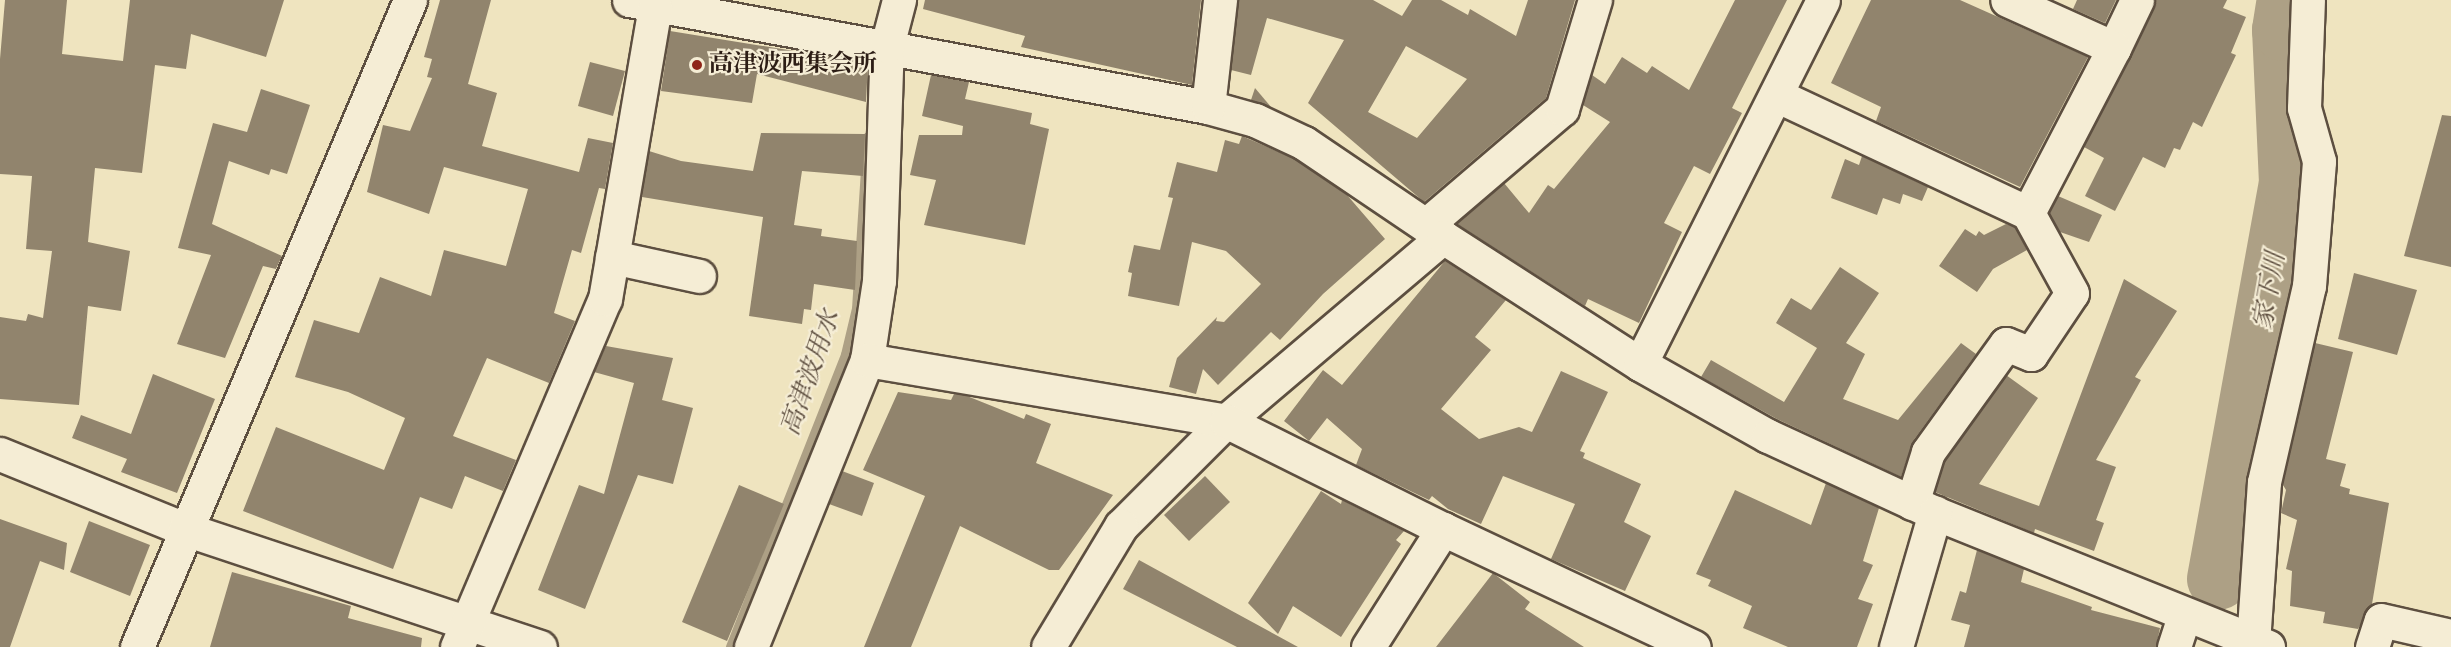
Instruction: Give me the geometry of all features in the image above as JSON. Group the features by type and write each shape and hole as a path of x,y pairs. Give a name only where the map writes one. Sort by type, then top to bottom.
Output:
{"street":[{"path":"137,647 410,0"},
{"path":"751,647 867,360 879,281 887,46 899,0"},
{"path":"1208,107 1220,0"},
{"path":"1048,647 1121,526 1226,421 1434,231 1562,108 1595,0"},
{"path":"1640,364 1823,0"},
{"path":"2007,0 2114,48"},
{"path":"2028,213 2137,0"},
{"path":"462,635 605,299 642,3 887,46 1208,107 1256,120 1304,143 1434,231 1640,364 1768,436 1924,508 2184,617 2260,645 2264,482 2309,286 2319,161 2304,108 2308,0"},
{"path":"1776,95 2028,213 2072,293 2031,354 2006,344 1928,452 1924,508 1896,647"},
{"path":"612,257 699,276"},
{"path":"867,360 1226,421 1443,529 1627,612 1694,647"},
{"path":"0,454 185,529 462,635 540,647"},
{"path":"1368,647 1443,529"},
{"path":"2174,647 2184,617"},
{"path":"2372,647 2381,620 2451,636"}],"building":[{"path":"5,0 67,0 62,54 123,61 130,0 284,0 266,57 191,34 186,69 155,65 142,173 95,168 88,242 130,251 121,311 88,306 79,405 0,399 0,317 26,321 28,314 43,318 52,251 26,249 32,176 0,174 0,59"},
{"path":"440,0 491,0 468,84 497,93 482,146 579,172 588,138 613,143 605,189 599,188 581,253 572,250 554,313 575,321 549,383 487,358 453,436 516,460 503,491 465,476 452,509 420,497 393,569 243,511 276,427 384,470 405,418 348,392 295,377 314,320 359,333 380,277 431,296 444,250 506,266 528,189 444,167 429,214 367,192 383,125 410,131 432,78 427,77 432,59 424,57"},
{"path":"925,0 1201,0 1192,85 1021,47 1025,36 923,9"},
{"path":"1238,0 1373,0 1402,16 1412,0 1441,0 1468,15 1470,9 1516,36 1528,0 1575,0 1546,98 1424,202 1308,103 1344,40 1267,18 1251,75 1231,70","holes":["1406,46 1467,79 1417,138 1368,112"]},
{"path":"1735,0 1787,0 1732,108 1742,113 1710,174 1694,166 1664,223 1682,232 1639,323 1588,299 1585,306 1457,224 1504,183 1529,213 1548,185 1554,189 1610,122 1583,105 1592,75 1605,84 1622,57 1647,73 1652,66 1689,90"},
{"path":"1871,0 1960,0 2088,57 2020,187 1876,121 1881,107 1831,83"},
{"path":"2077,0 2116,0 2105,23 2073,9"},
{"path":"2156,0 2227,0 2223,8 2246,17 2231,53 2236,55 2202,127 2193,122 2180,150 2174,148 2165,168 2143,157 2115,211 2085,196 2104,158 2084,147"},
{"path":"670,31 868,63 866,102 757,74 752,103 661,91"},
{"path":"590,62 625,71 613,116 578,106"},
{"path":"931,75 969,82 965,99 1032,113 1030,124 1049,129 1025,245 924,225 936,180 910,175 919,135 962,135 963,126 922,116"},
{"path":"1255,88 1271,107 1251,100"},
{"path":"261,89 310,105 287,174 271,169 269,175 229,161 212,224 282,256 276,269 263,266 225,358 177,344 211,255 178,248 213,123 247,132"},
{"path":"2442,115 2451,116 2451,267 2404,256"},
{"path":"761,133 865,134 863,176 802,171 794,225 822,229 821,236 857,241 855,290 814,284 811,310 804,309 802,324 749,316 763,217 642,197 649,151 681,161 753,171"},
{"path":"1242,136 1295,159 1347,195 1385,239 1323,294 1280,340 1271,332 1218,385 1203,369 1196,394 1169,387 1177,358 1217,317 1216,321 1224,322 1261,284 1226,251 1192,242 1179,306 1128,296 1132,273 1128,272 1134,245 1160,250 1173,198 1168,197 1177,162 1217,172 1225,140 1239,144"},
{"path":"1862,156 1928,187 1922,201 1903,194 1900,204 1883,198 1877,215 1831,198 1845,159 1859,165"},
{"path":"2058,196 2102,215 2089,242 2060,232 2049,213"},
{"path":"2006,224 2015,227 2027,250 1993,269 1977,292 1939,266 1965,229 1976,236 1979,231 1984,235"},
{"path":"1445,261 1506,300 1475,337 1491,350 1441,409 1479,439 1519,427 1532,432 1561,371 1608,392 1580,451 1585,453 1583,458 1641,484 1624,522 1651,536 1625,591 1551,559 1575,504 1503,476 1481,524 1448,509 1432,496 1429,500 1356,465 1362,449 1327,418 1309,441 1284,421 1323,370 1342,385"},
{"path":"1840,267 1879,293 1846,343 1865,354 1843,399 1898,420 1961,343 1976,354 1913,441 1901,477 1777,419 1701,377 1711,360 1784,402 1817,348 1776,323 1791,298 1811,310"},
{"path":"2354,273 2417,290 2397,355 2338,339"},
{"path":"2124,279 2177,311 2135,377 2141,380 2096,460 2116,467 2096,520 2104,523 2094,551 2035,529 2034,533 1935,492 1945,461 2006,375 2038,398 1979,484 2039,506"},
{"path":"2315,343 2353,352 2326,459 2346,464 2340,486 2350,489 2349,494 2389,503 2372,604 2358,629 2323,623 2325,612 2290,606 2292,571 2286,569 2297,520 2281,513 2286,490 2283,485"},
{"path":"606,346 673,358 662,400 693,408 673,484 638,475 585,609 538,590 579,485 604,494 634,383 594,372"},
{"path":"153,374 215,399 177,493 121,472 127,459 72,438 81,415 131,434"},
{"path":"898,392 951,400 954,394 967,396 1024,419 1026,414 1051,424 1036,463 1113,495 1059,570 1049,570 960,526 911,647 864,647 925,496 863,470"},
{"path":"842,471 874,483 862,516 829,504"},
{"path":"1205,476 1230,502 1189,541 1164,515"},
{"path":"1826,483 1879,508 1863,561 1873,565 1858,599 1873,604 1857,647 1788,647 1743,628 1752,606 1708,586 1711,580 1696,574 1735,490 1811,525"},
{"path":"739,485 784,504 727,641 682,622"},
{"path":"1321,491 1341,504 1342,500 1404,531 1396,540 1401,544 1341,637 1293,606 1278,634 1248,603"},
{"path":"0,519 67,543 64,570 40,561 10,647 0,647"},
{"path":"89,521 150,545 130,596 70,572"},
{"path":"1977,550 2024,569 2021,582 2092,607 2091,610 2160,628 2156,647 1964,647 1970,625 1951,620 1960,591 1966,593"},
{"path":"1139,560 1298,647 1237,647 1123,589"},
{"path":"232,572 351,606 348,618 422,638 421,647 210,647"},
{"path":"1493,573 1530,602 1525,609 1584,647 1436,647"}],"waterway":[{"name":"家下川","path":"2218,579 2290,183 2283,30 2288,0"},
{"name":"高津波用水","path":"731,647 846,355 857,309 868,137"}],"place":[{"name":"高津波西集会所","path":"697,65"}]}
